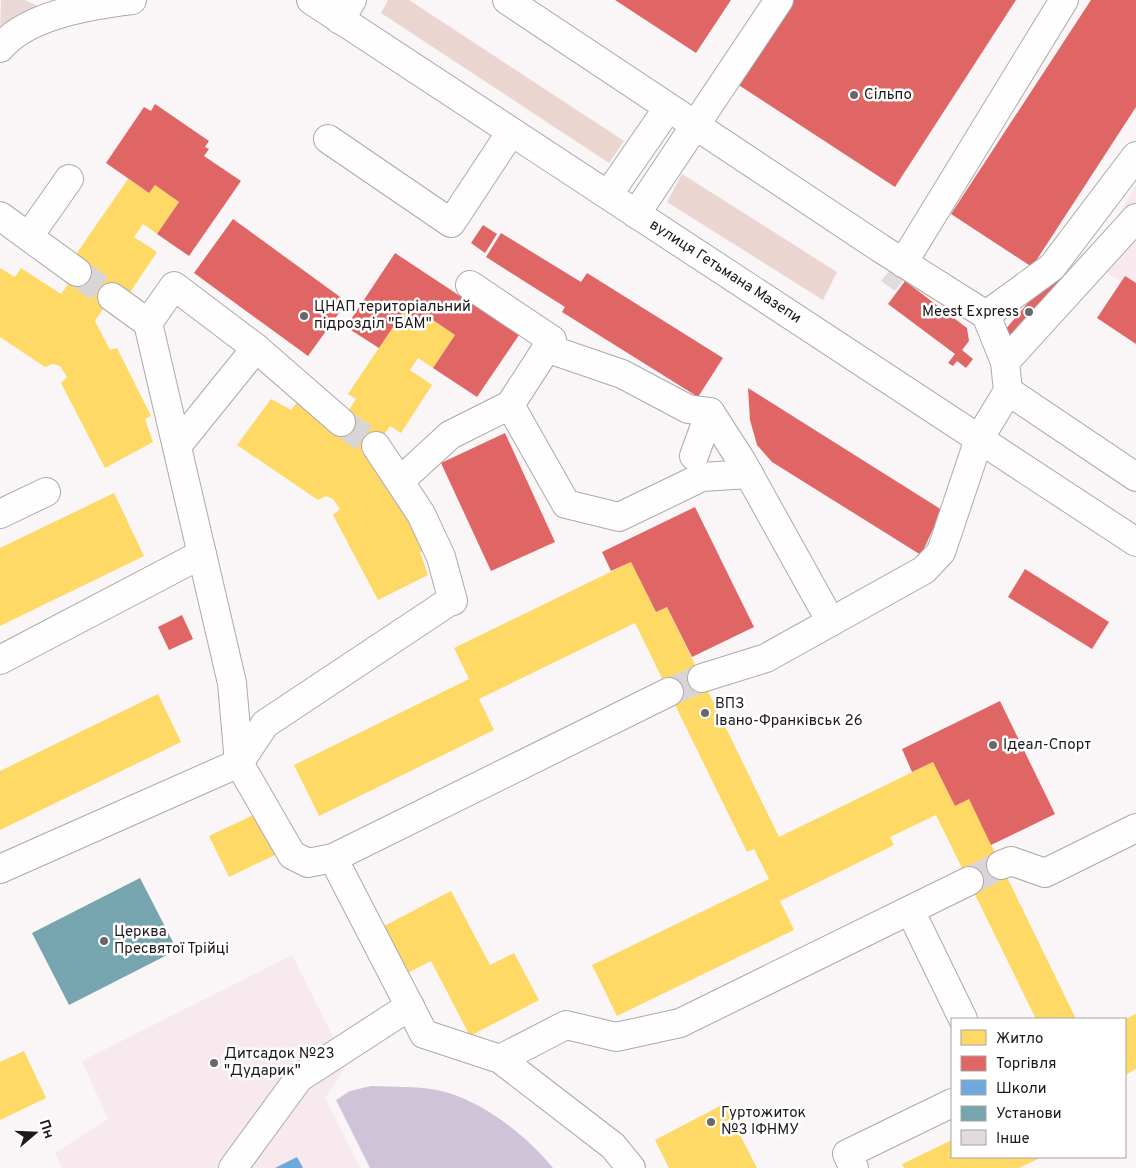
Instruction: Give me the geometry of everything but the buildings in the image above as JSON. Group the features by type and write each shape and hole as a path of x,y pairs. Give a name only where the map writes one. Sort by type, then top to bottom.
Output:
{"main road":[{"path":"507,0 694,126 986,315 1005,362 1008,391 979,439 941,552 924,570 766,658 702,678"},
{"path":"636,214 779,0"},
{"path":"903,263 1064,0"},
{"path":"0,48 9,37 34,22 108,1"},
{"name":"вулиця Гетьмана Мазепи","path":"308,1 346,10 511,132 1136,542"},
{"path":"608,196 668,108"},
{"path":"328,139 451,223 511,132"},
{"path":"986,315 1052,267 1136,156"},
{"path":"29,236 70,179"},
{"path":"0,216 77,272"},
{"path":"1005,362 1136,218"},
{"path":"400,481 450,435 510,405 552,340 470,285"},
{"path":"148,323 174,286 256,348 341,422"},
{"path":"112,296 148,323 232,683 238,763 292,856 308,864 333,858 669,692"},
{"path":"177,446 256,348"},
{"path":"546,348 622,374 688,409 710,412"},
{"path":"1008,391 1136,477"},
{"path":"510,405 566,504 619,517 702,477 749,474"},
{"path":"710,412 749,474 831,622"},
{"path":"694,456 710,412"},
{"path":"0,870 238,763 266,724 453,600 441,557 421,514 376,446"},
{"path":"0,514 46,492"},
{"path":"0,660 202,554"},
{"path":"1001,865 1011,861 1045,873 1136,828"},
{"path":"333,858 424,1034 500,1059 612,1146 631,1168"},
{"path":"500,1059 566,1025 616,1037 680,1023 969,882"},
{"path":"910,910 963,1018"},
{"path":"233,1168 299,1078 410,1006"},
{"path":"854,1168 847,1154 951,1103"}],"shaded area":[{"path":"1,0 25,0 40,7 0,36"},
{"path":"388,0 409,0 624,141 609,163 381,13"},
{"path":"682,174 837,272 823,300 667,202"},
{"path":"1136,185 1136,291 1090,262"},
{"name":"Дитсадок №23 \"Дударик\"","path":"292,955 347,1065 325,1098 360,1168 62,1168 55,1153 108,1119 82,1061"},
{"path":"371,1086 413,1087 437,1090 469,1101 485,1109 516,1131 553,1168 370,1168 336,1100 350,1091"}],"tunnel":[{"path":"77,272 112,297"},
{"path":"341,422 376,446"},
{"path":"669,692 702,678"},
{"path":"969,881 1001,865"}],"place":[{"name":"Сільпо","path":"854,95"},
{"name":"Meest Express","path":"1029,312"},
{"name":"ЦНАП територіальний підрозділ \"БАМ\"","path":"304,316"},
{"name":"ВПЗ Івано-Франківськ 26","path":"705,713"},
{"name":"Ідеал-Спорт","path":"993,745"},
{"name":"Церква Пресвятої Трійці","path":"104,941"},
{"name":"Дитсадок №23 \"Дударик\"","path":"214,1063"},
{"name":"Гуртожиток №3 ІФНМУ","path":"711,1122"}]}
